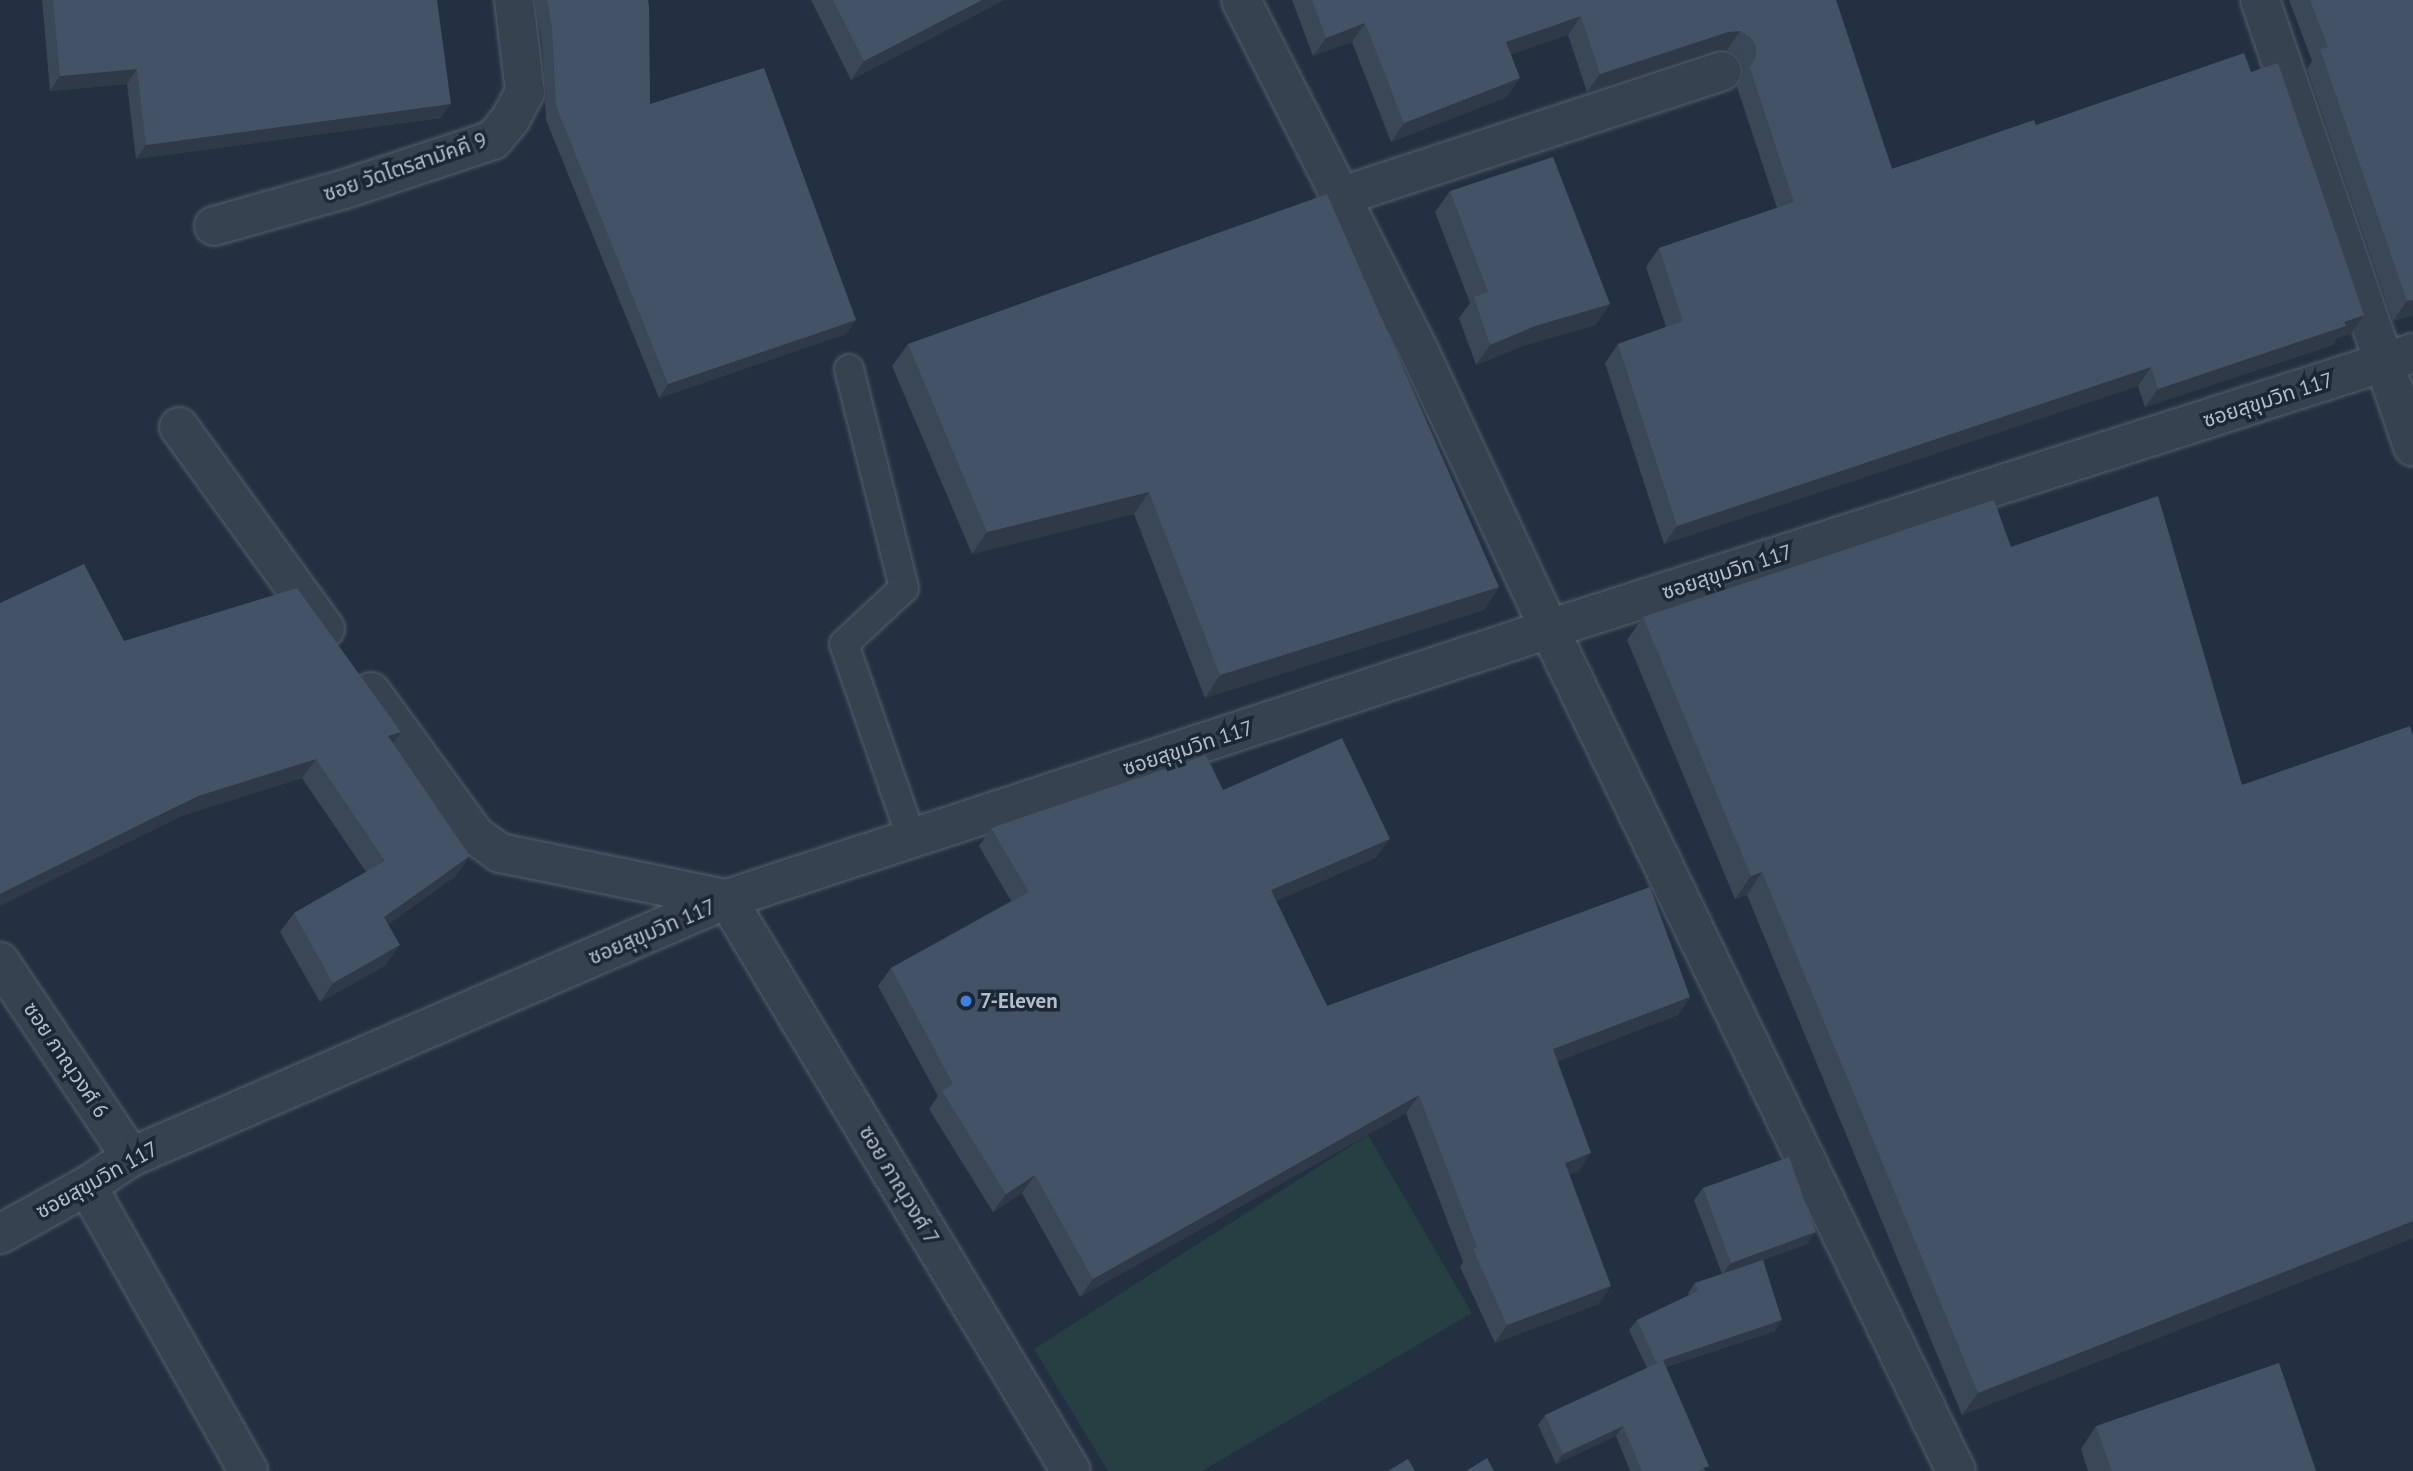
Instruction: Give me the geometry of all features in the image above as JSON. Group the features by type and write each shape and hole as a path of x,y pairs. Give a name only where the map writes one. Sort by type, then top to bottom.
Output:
{"street":[{"name":"ซอย วัดไตรสามัคคี 9","path":"214,226 345,189 493,140 510,120 525,92 514,0"},
{"path":"1241,0 1342,196 1955,1471"},
{"path":"2260,0 2398,358 2413,446"},
{"path":"1342,196 1722,71"},
{"name":"ซอยสุขุมวิท 117","path":"0,1234 87,1186 131,1157 727,900 1549,629 2398,358"},
{"path":"178,427 475,835 499,853 727,900"},
{"name":"ซอย ภาณุวงศ์ 7","path":"727,900 1071,1471"},
{"name":"ซอย ภาณุวงศ์ 6","path":"0,962 131,1157"},
{"path":"87,1186 248,1471"}],"lane":[{"path":"849,369 904,588 844,644 912,839"}],"green space":[{"path":"1368,1135 1472,1313 1202,1471 1108,1471 1034,1349"}],"building":[{"path":"53,0 437,0 451,104 146,145 137,69 60,76"},
{"path":"547,0 648,0 650,104 764,68 856,320 668,384 556,106 552,27"},
{"path":"833,0 982,0 864,61"},
{"path":"1312,0 1836,0 1892,169 2034,120 2036,125 2244,53 2251,72 2278,63 2364,315 2344,322 2346,326 2158,389 2151,367 1677,526 1618,344 1683,321 1659,248 1794,202 1750,68 1756,56 1756,46 1750,37 1740,31 1728,32 1600,74 1581,16 1506,42 1520,78 1404,123 1365,23 1326,38"},
{"path":"2310,0 2413,0 2413,300 2407,301 2320,49 2328,47"},
{"path":"1553,157 1610,304 1535,326 1490,345 1474,297 1488,292 1450,191"},
{"path":"1327,194 1499,587 1220,675 1149,492 987,532 908,344"},
{"path":"2158,496 2242,785 2410,726 2413,736 2413,1221 1978,1393 1762,872 1751,876 1643,617 1994,500 2011,547"},
{"path":"84,564 124,641 297,588 401,732 388,736 470,856 384,917 400,945 333,983 294,913 385,861 316,759 198,796 0,894 0,603"},
{"path":"1342,738 1390,839 1271,890 1327,1006 1650,887 1690,997 1553,1049 1591,1153 1565,1163 1611,1286 1507,1325 1473,1249 1477,1247 1419,1095 1093,1279 1035,1175 1006,1194 942,1091 953,1084 891,968 1029,892 991,828 1206,755 1223,790"},
{"path":"1789,1157 1816,1232 1731,1263 1703,1188"},
{"path":"1763,1260 1782,1320 1663,1360 1709,1466 1697,1471 1642,1471 1623,1426 1563,1454 1545,1415 1662,1361 1656,1362 1637,1320 1698,1291 1695,1283"},
{"path":"2279,1363 2316,1471 2112,1471 2096,1426"},
{"path":"1487,1458 1494,1471 1466,1471"},
{"path":"1408,1459 1415,1471 1388,1471"}],"place":[{"name":"7-Eleven","path":"966,1001"}]}
